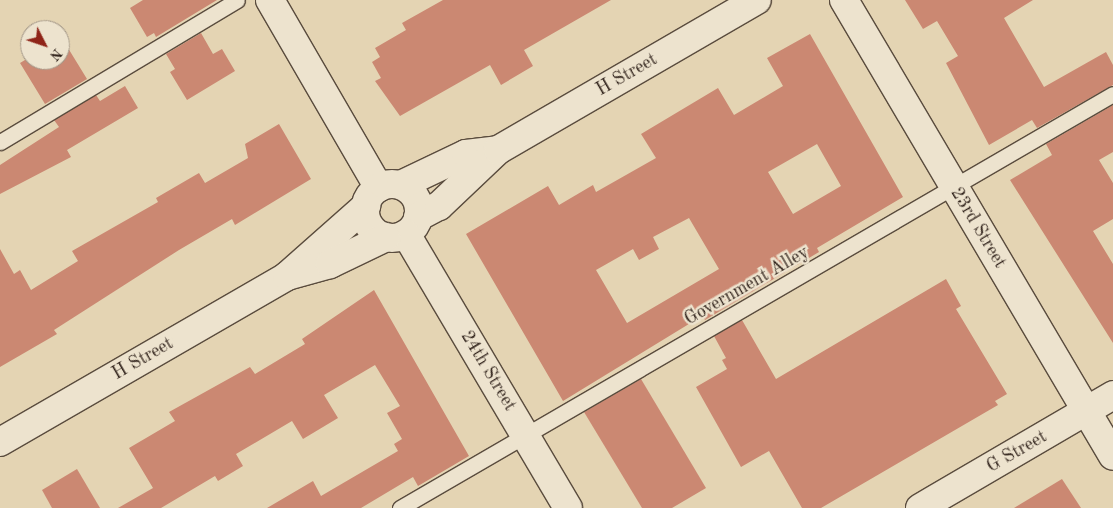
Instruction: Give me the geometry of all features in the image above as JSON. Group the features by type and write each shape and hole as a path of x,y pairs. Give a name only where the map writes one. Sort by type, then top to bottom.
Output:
{"street":[{"path":"270,0 382,193"},
{"name":"H Street","path":"0,442 287,276 330,264 404,229 445,201 498,150 757,0"},
{"name":"23rd Street","path":"844,0 1113,456"},
{"name":"H Street","path":"287,276 316,246 382,193 466,154 498,150"},
{"path":"382,193 414,195 404,229 368,222 382,193"},
{"name":"24th Street","path":"404,229 568,508"},
{"name":"G Street","path":"920,508 1113,395"}],"lane":[{"path":"0,142 237,0"},
{"name":"Government Alley","path":"400,508 1113,94"}],"building":[{"path":"143,0 217,0 156,37 154,33 147,37 130,8"},
{"path":"443,0 611,0 524,50 533,66 501,85 490,65 400,116 375,81 381,78 372,62 380,57 375,48 406,30 402,23"},
{"path":"905,0 1033,0 1004,18 1044,87 1106,52 1113,65 1113,85 1037,128 1032,120 989,145 946,63 958,56 937,21 923,29"},
{"path":"201,33 213,54 222,49 235,71 187,100 170,72 175,69 166,54"},
{"path":"810,34 903,197 817,248 819,252 705,320 702,316 563,401 466,234 548,186 559,205 593,185 596,192 656,158 641,134 718,88 734,115 783,86 767,58","holes":["817,144 841,186 793,214 768,172","689,218 719,269 627,323 596,270 633,249 639,260 659,249 653,237"]},
{"path":"70,51 87,79 45,104 24,70 70,70"},
{"path":"125,86 138,108 67,150 71,157 0,194 0,165 59,127 54,120 96,95 100,101"},
{"path":"1113,105 1113,152 1099,160 1113,183 1113,219 1093,231 1113,264 1113,343 1010,180 1052,155 1046,144"},
{"path":"279,124 311,179 235,225 232,219 179,250 54,330 57,334 0,367 0,249 14,274 20,270 31,290 78,261 72,251 158,202 156,198 199,173 205,183 248,158 245,144"},
{"path":"946,279 961,306 956,309 1007,394 995,401 998,405 821,508 802,508 769,451 741,467 696,387 727,369 722,360 726,358 714,336 742,320 776,379"},
{"path":"374,290 469,456 418,486 413,477 361,508 267,508 313,481 321,496 398,451 394,444 402,439 387,413 400,406 375,365 324,395 338,418 303,439 292,421 236,454 243,466 218,481 215,476 161,508 118,508 153,488 129,448 175,421 169,412 250,367 255,374 305,344 302,339"},
{"path":"641,379 706,488 672,508 642,508 584,412"},
{"path":"77,469 100,508 52,508 42,490"},
{"path":"1062,479 1081,508 1014,508"}]}
